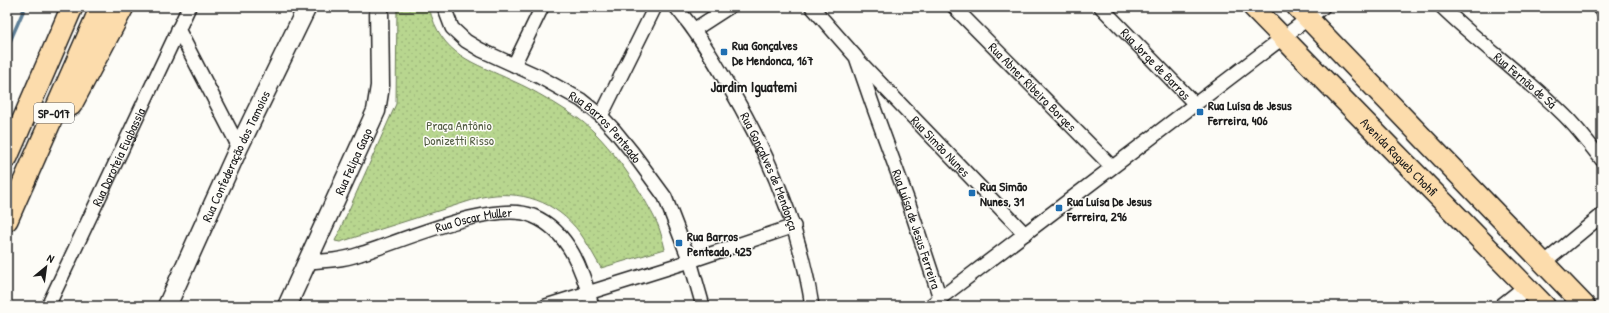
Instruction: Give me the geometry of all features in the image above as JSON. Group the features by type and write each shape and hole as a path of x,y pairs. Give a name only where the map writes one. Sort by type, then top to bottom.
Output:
{"highway":[{"name":"SP-017","path":"7,157 72,7"},
{"name":"SP-017","path":"7,220 101,7"},
{"path":"33,160 62,123 123,7"}],"main road":[{"name":"Rua Confederação dos Tamoios","path":"167,306 239,147 307,7"},
{"name":"Rua Felipa Gago","path":"287,306 376,111 380,86 379,7"},
{"name":"Avenida Ragueb Chohfi","path":"1253,7 1545,306"},
{"path":"1309,11 1585,306"},
{"path":"1527,287 1537,285 1545,286 1571,306"}],"street":[{"name":"Rua Doroteia Eugbassia","path":"48,306 188,7"},
{"name":"Rua Barros Penteado","path":"444,7 452,28 466,41 481,50 538,76 581,100 601,116 632,152 665,197 690,261 703,306"},
{"path":"514,65 542,7"},
{"path":"601,116 655,7"},
{"name":"Rua Gonçalves de Mendonça","path":"676,7 695,29 757,135 794,226 812,306"},
{"path":"695,29 729,7"},
{"name":"Rua Luísa de Jesus Ferreira","path":"812,7 856,57 910,204 935,302 1283,38 1309,11"},
{"name":"Rua Abner Ribeiro Borges","path":"954,7 1112,167"},
{"name":"Rua Jorge de Barros","path":"1101,7 1195,104"},
{"name":"Rua Fernão de Sá","path":"1442,7 1562,112 1584,136 1602,160"},
{"path":"1599,7 1602,10"},
{"path":"178,29 239,147"},
{"name":"Rua Simão Nunes","path":"856,57 1025,234"},
{"name":"Rua Oscar Muller","path":"306,262 332,260 359,255 474,216 518,212 531,215 544,222 558,234 571,249 592,306"},
{"path":"1544,263 1602,215"},
{"path":"546,306 690,261 794,226"},
{"path":"1503,306 1527,287"}],"green space":[{"name":"Praça Antônio Donizetti Risso","path":"397,7 429,7 434,23 442,37 450,47 460,55 555,103 590,128 613,153 634,182 658,225 665,249 601,268 580,233 560,213 548,205 536,200 523,196 510,195 482,197 340,242 335,241 396,104"}],"waterway":[{"path":"7,48 25,7"}],"place":[{"name":"Rua Gonçalves De Mendonca, 167","path":"724,52"},
{"name":"Rua Luísa de Jesus Ferreira, 406","path":"1200,112"},
{"name":"Rua Simão Nunes, 31","path":"972,193"},
{"name":"Rua Luísa De Jesus Ferreira, 296","path":"1059,208"},
{"name":"Rua Barros Penteado, 425","path":"679,243"}],"district":[{"name":"Jardim Iguatemi","path":"754,86"}]}
